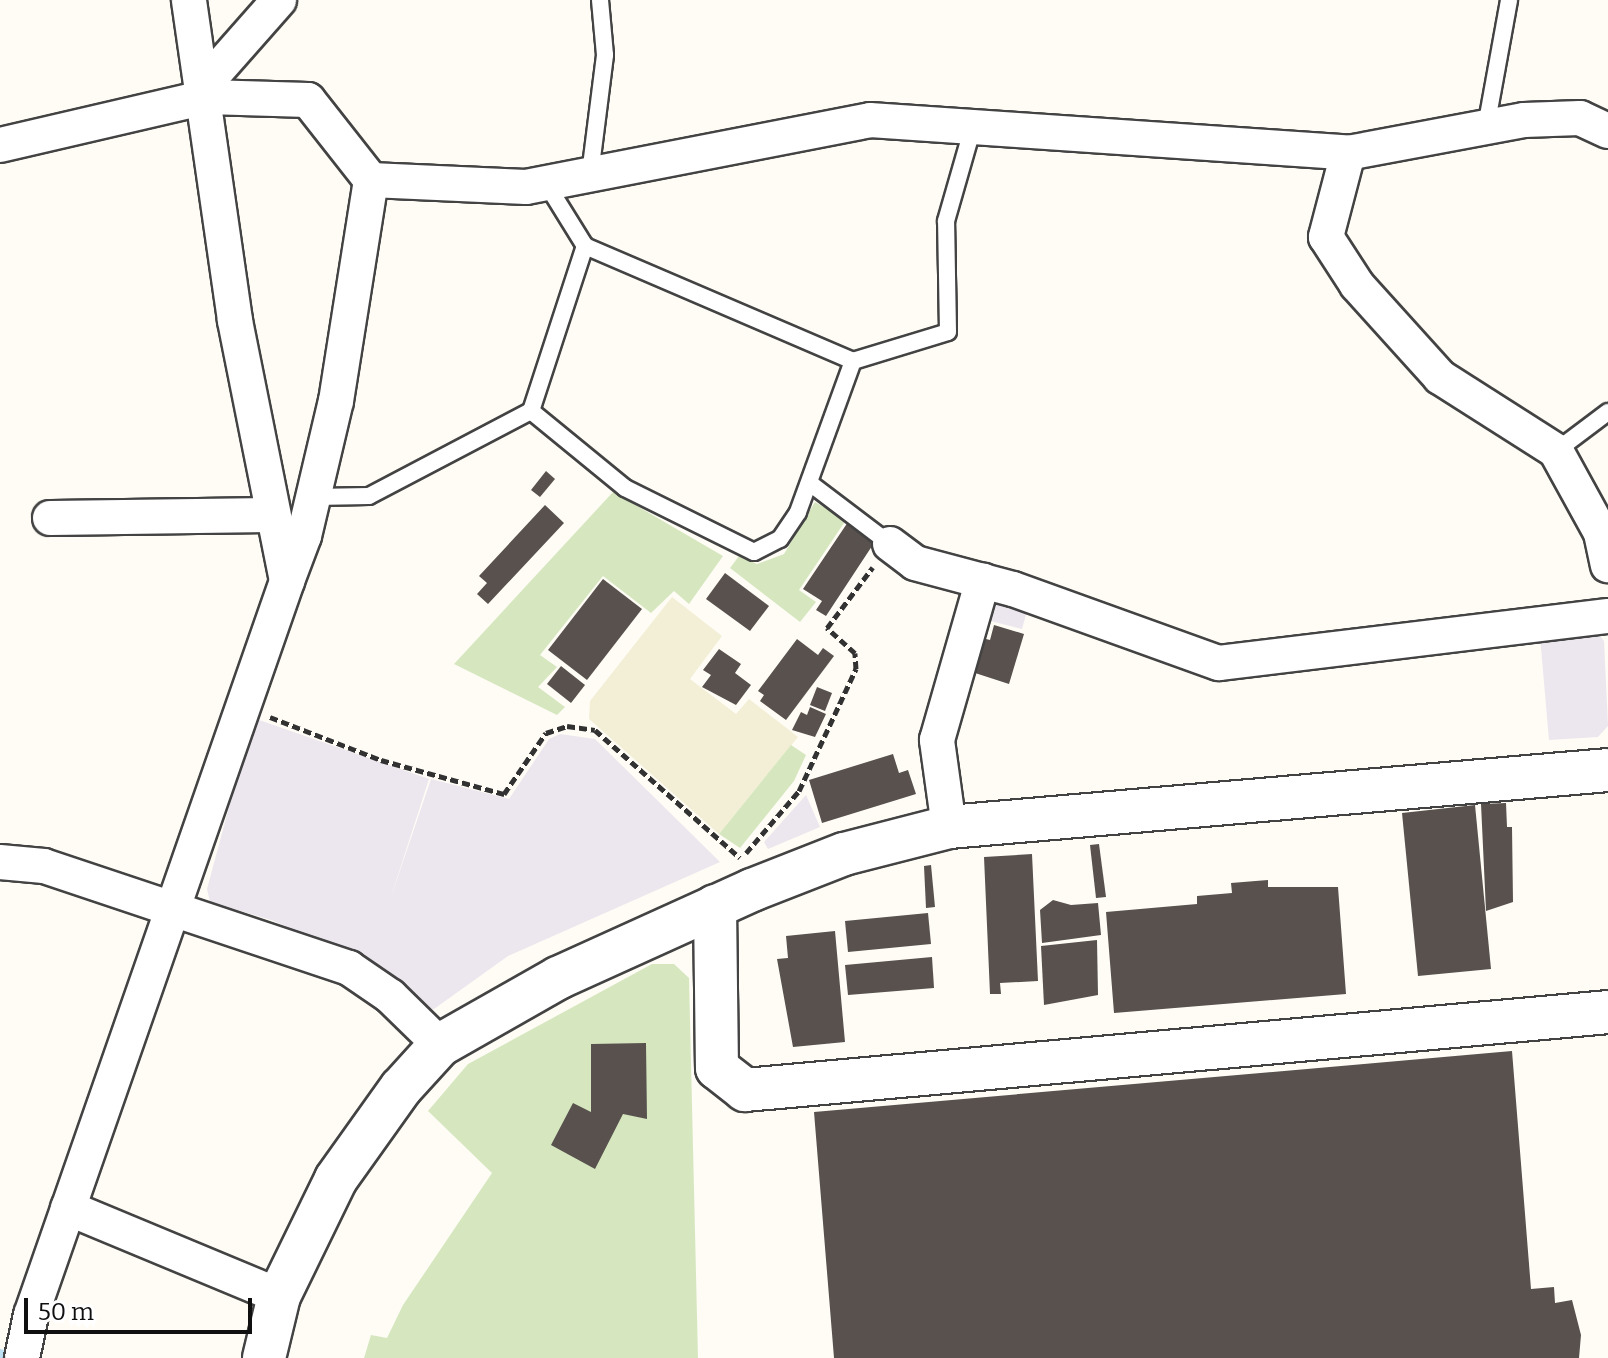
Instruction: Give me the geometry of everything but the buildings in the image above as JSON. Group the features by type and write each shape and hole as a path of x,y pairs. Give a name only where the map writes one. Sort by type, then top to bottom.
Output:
{"street":[{"path":"189,0 206,90 235,320 271,515 287,581"},
{"path":"206,90 279,0"},
{"path":"0,145 206,90 308,100 371,180 359,283 314,497 31,1315 22,1358"},
{"path":"371,180 526,187 870,120 1348,153 1486,127 1580,118 1608,131"},
{"path":"1348,153 1326,237 1357,285 1440,377 1556,451 1601,533 1608,565"},
{"path":"50,518 271,515"},
{"path":"890,544 915,563 983,580 1219,663 1608,616"},
{"path":"949,827 937,740 983,580"},
{"path":"264,1358 279,1296 336,1179 401,1088 440,1045 558,978 736,885 949,827 1608,770"},
{"path":"0,862 44,866 349,968 390,996 440,1045"},
{"path":"736,885 717,1068 745,1090 1608,1012"},
{"path":"68,1208 279,1296"}],"lane":[{"path":"590,174 605,55 600,0"},
{"path":"1486,127 1509,0"},
{"path":"546,183 585,246 853,361 948,332 946,221 973,127"},
{"path":"314,497 369,496 531,411 585,246"},
{"path":"531,411 625,488 754,552 780,539 811,484 853,361"},
{"path":"1556,451 1608,412"},
{"path":"811,484 890,544"}],"path":[{"path":"244,703 381,760 504,794 546,733 567,726 595,730 736,885 799,791 856,669 855,653 827,628 890,544"}],"shaded area":[{"path":"672,597 722,636 690,679 736,714 749,699 798,737 719,834 589,719 590,701"},
{"path":"992,601 1027,611 1022,629 987,620"},
{"path":"1595,630 1604,641 1608,726 1598,737 1549,740 1540,636"},
{"path":"253,718 429,779 389,903 431,779 509,799 549,739 560,734 595,739 720,862 508,956 434,1009 420,1008 369,961 271,920 210,902 207,889"},
{"path":"806,795 820,827 768,849 764,842"}],"green space":[{"path":"613,492 723,556 689,604 674,591 651,613 603,576 540,655 557,667 538,687 565,707 557,715 454,664"},
{"path":"815,502 846,520 799,590 816,602 800,622 730,568 739,556 757,564 784,554"},
{"path":"791,745 806,755 794,781 740,848 719,834"},
{"path":"652,964 674,964 689,978 698,1358 364,1358 371,1335 387,1338 403,1305 492,1173 428,1111 468,1064"}],"waterway":[{"path":"0,1353 7,1358"}]}
